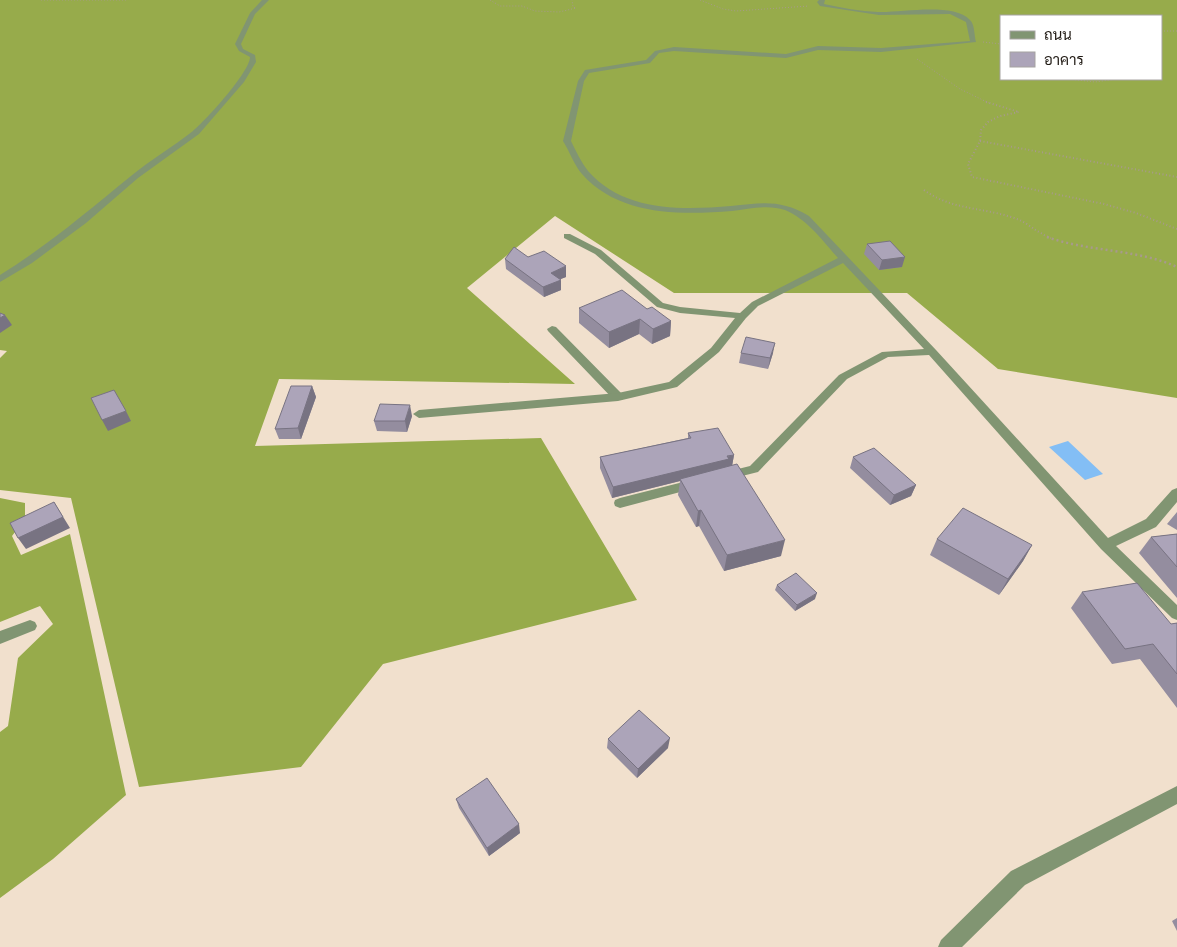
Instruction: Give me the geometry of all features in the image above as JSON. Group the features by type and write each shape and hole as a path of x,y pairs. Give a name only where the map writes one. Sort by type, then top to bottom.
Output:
{"street":[{"path":"0,278 29,261 83,221 135,176 196,132 242,81 253,62 253,56 241,50 238,44 251,15 260,3 266,0"},
{"path":"822,2 844,10 887,14 940,12 957,15 967,20 971,28 973,42 881,50 818,48 786,56 674,49 657,52 648,62 587,71 581,81 567,141 585,172 603,188 645,207 690,211 774,204 788,207 806,218 932,352 1106,545 1177,614"},
{"path":"567,236 598,252 628,277 644,294 660,305 680,310 742,316"},
{"path":"420,414 618,396 673,385 715,350 742,316 756,304 843,259"},
{"path":"552,329 618,396"},
{"path":"620,503 754,469 843,376 886,354 932,352"},
{"path":"1106,545 1151,523 1177,492"},
{"path":"0,638 30,626"},
{"path":"948,947 1018,878 1177,795"}],"path":[{"path":"41,0 126,0"},
{"path":"490,0 500,6 559,12 576,8 573,7 572,0"},
{"path":"700,0 719,8 750,11 822,2"},
{"path":"1162,31 1177,31"},
{"path":"904,49 960,89 990,104 1019,112 1000,116 988,122 981,130 980,141 968,164 972,177 1094,201 1125,209 1177,229"},
{"path":"1078,80 1095,82 1110,80"},
{"path":"980,141 1177,177"},
{"path":"924,190 934,199 1016,218 1038,234 1074,244 1164,261 1177,267"}],"green space":[{"path":"0,0 1177,0 1177,398 998,369 907,293 674,293 555,216 467,288 575,384 279,379 255,446 541,438 637,600 383,664 301,767 139,787 71,498 0,490 0,358 7,351 0,350"},
{"path":"0,498 25,503 25,519 12,536 21,555 70,534 126,795 53,859 0,898 0,732 8,726 18,658 53,624 40,606 0,622"}],"water":[{"path":"1068,441 1103,474 1085,480 1049,447"}],"building":[{"path":"890,241 905,257 882,260 867,244"},
{"path":"514,247 528,257 544,251 566,266 551,273 561,280 543,287 505,259"},
{"path":"622,290 647,309 652,307 671,321 653,329 640,319 609,332 579,308"},
{"path":"746,337 775,343 770,358 741,353"},
{"path":"291,386 312,386 298,428 275,429"},
{"path":"114,390 126,411 102,420 91,398"},
{"path":"380,404 410,405 405,421 374,421"},
{"path":"718,428 734,455 727,456 729,459 613,487 600,457 691,438 688,433"},
{"path":"874,448 916,485 894,495 853,457"},
{"path":"737,464 785,540 727,555 701,510 698,511 680,479"},
{"path":"54,502 63,517 18,538 10,523"},
{"path":"963,508 1032,545 1008,579 937,539"},
{"path":"1177,534 1177,567 1151,537"},
{"path":"796,573 817,593 797,605 777,585"},
{"path":"1137,583 1171,624 1177,623 1177,674 1153,644 1125,649 1082,592"},
{"path":"639,710 670,738 638,769 608,739"},
{"path":"487,778 519,824 487,848 456,799"}]}
